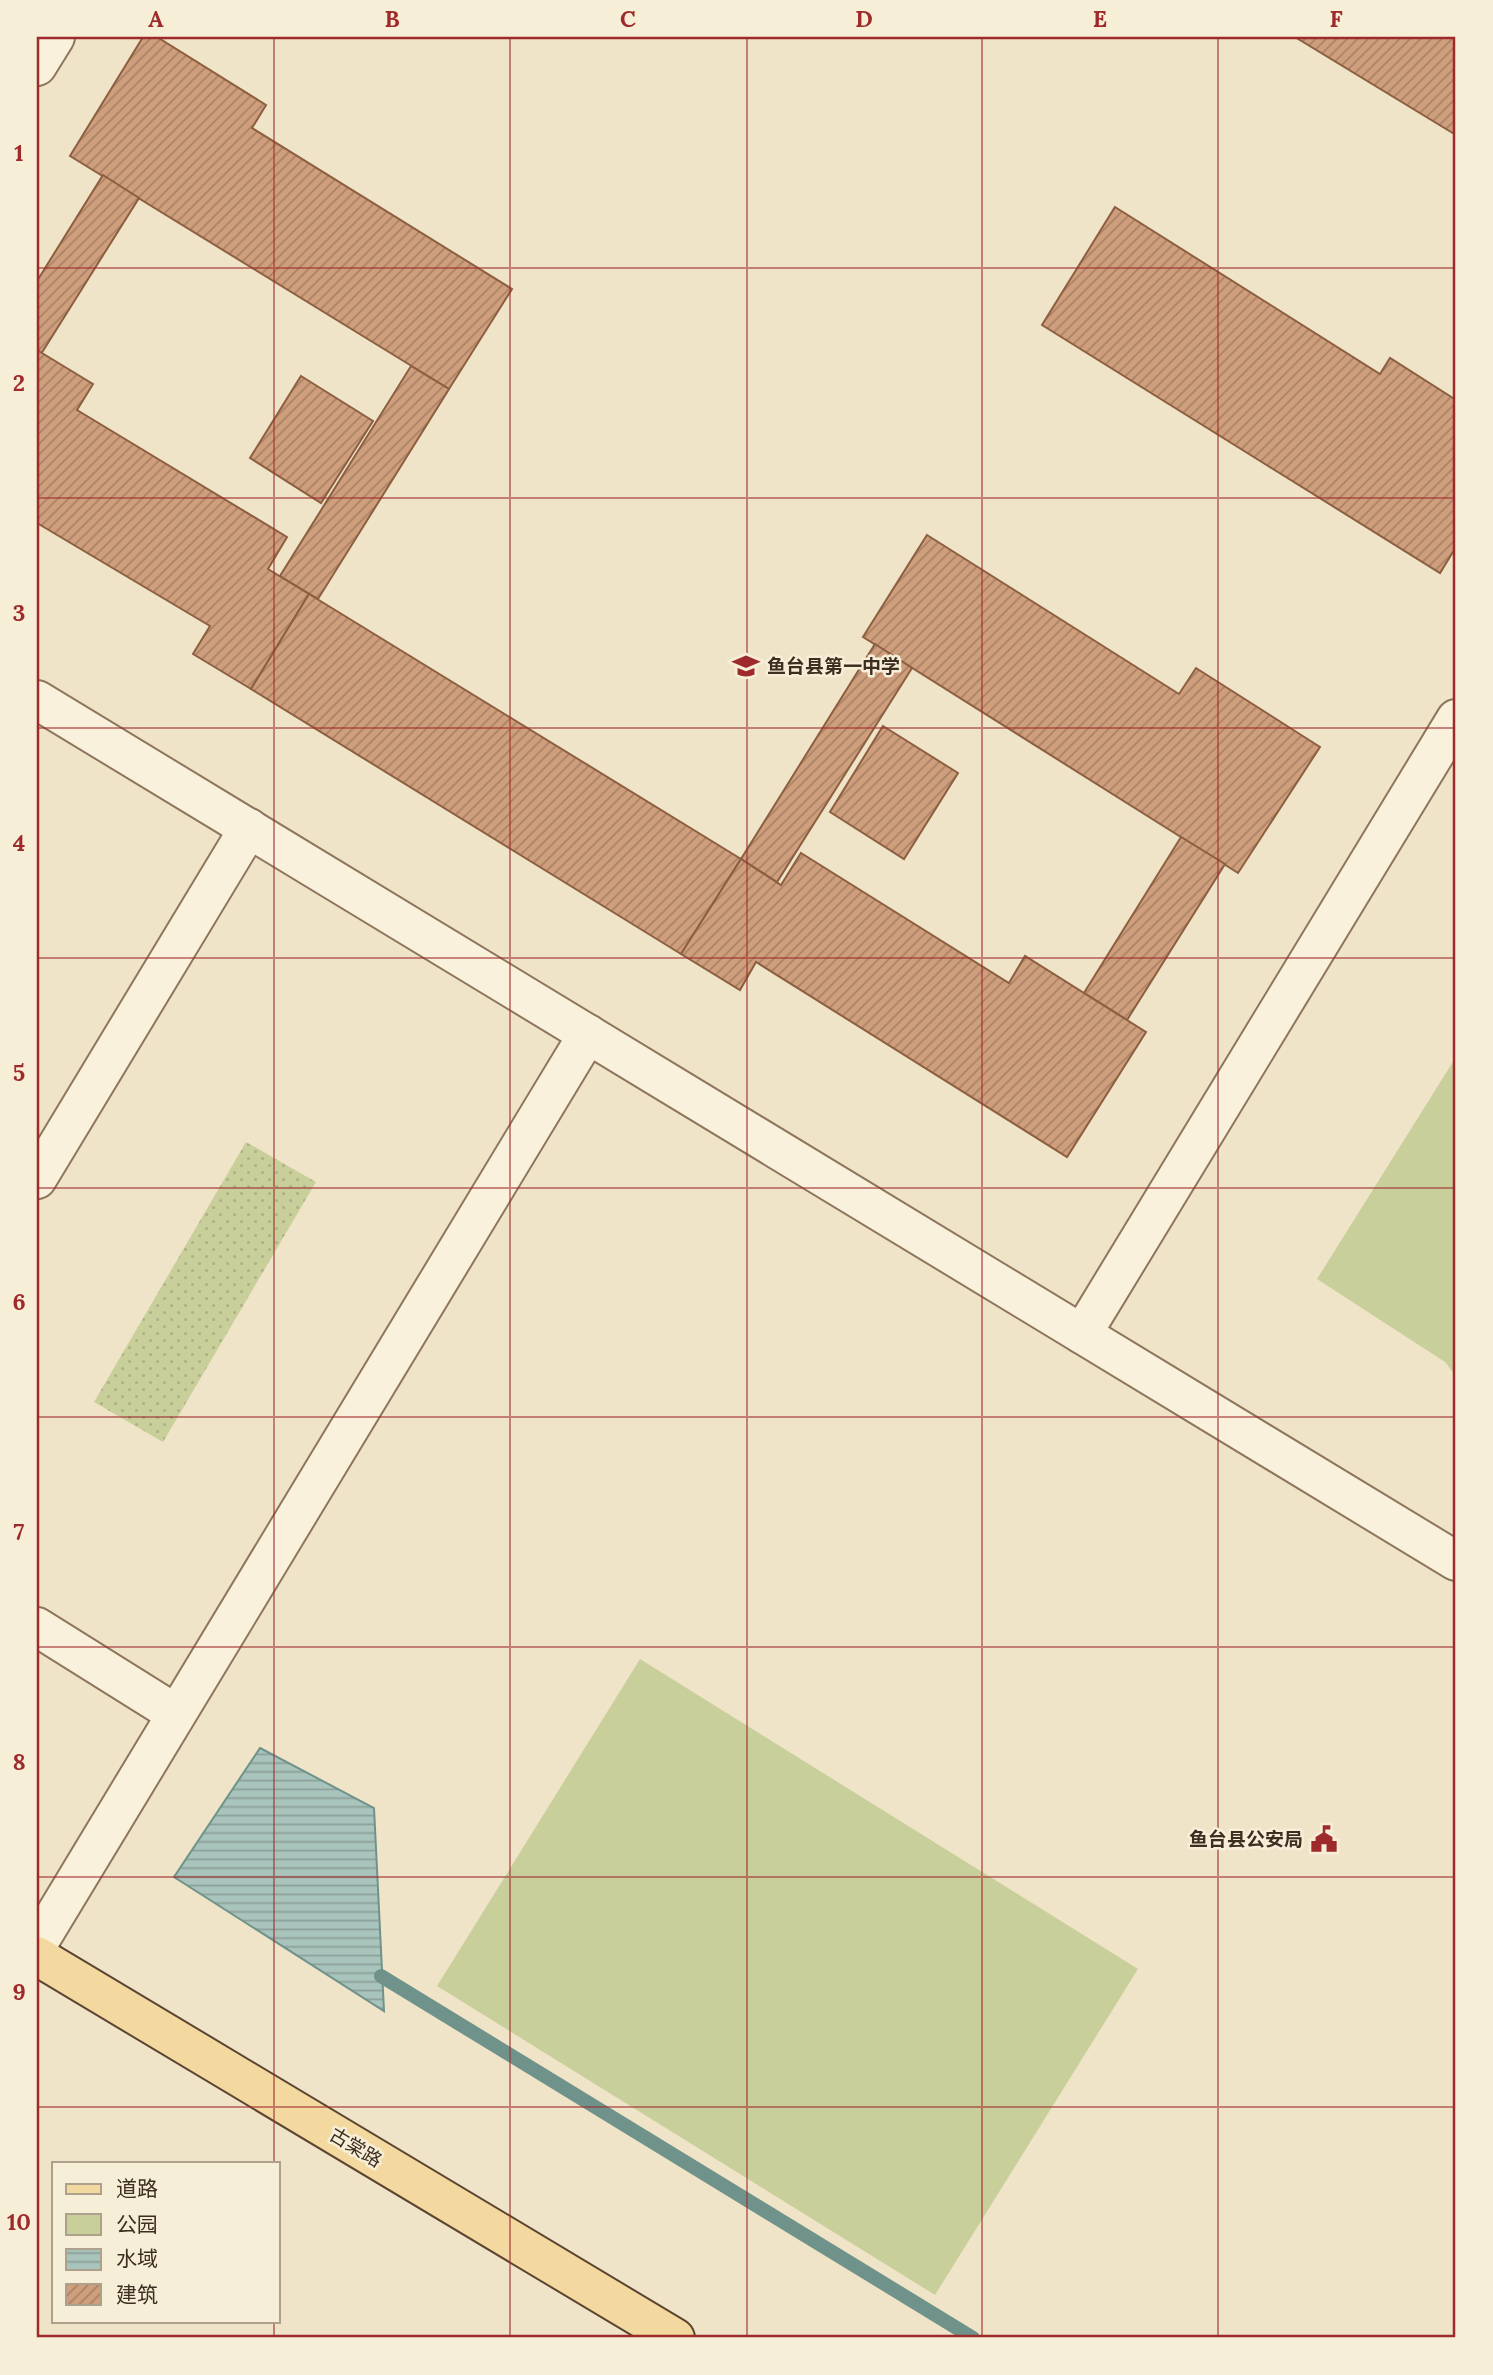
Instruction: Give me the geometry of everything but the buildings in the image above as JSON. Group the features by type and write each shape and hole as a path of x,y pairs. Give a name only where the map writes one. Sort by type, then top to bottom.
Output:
{"main road":[{"name":"古棠路","path":"37,1956 675,2338"}],"lane":[{"path":"37,66 55,37"},
{"path":"37,700 1456,1561"},
{"path":"1082,1334 1456,719"},
{"path":"37,1179 249,828"},
{"path":"37,1945 588,1034"},
{"path":"37,1627 176,1714"}],"green space":[{"path":"1456,1057 1456,1376 1445,1362 1317,1279"},
{"path":"246,1142 316,1182 163,1442 94,1402"},
{"path":"640,1659 1138,1969 935,2295 437,1986"}],"water":[{"path":"260,1748 374,1808 384,2011 174,1877"}],"waterway":[{"path":"381,1976 973,2338"}],"place":[{"name":"鱼台县第一中学","path":"746,666"},
{"name":"鱼台县公安局","path":"1324,1839"}]}
